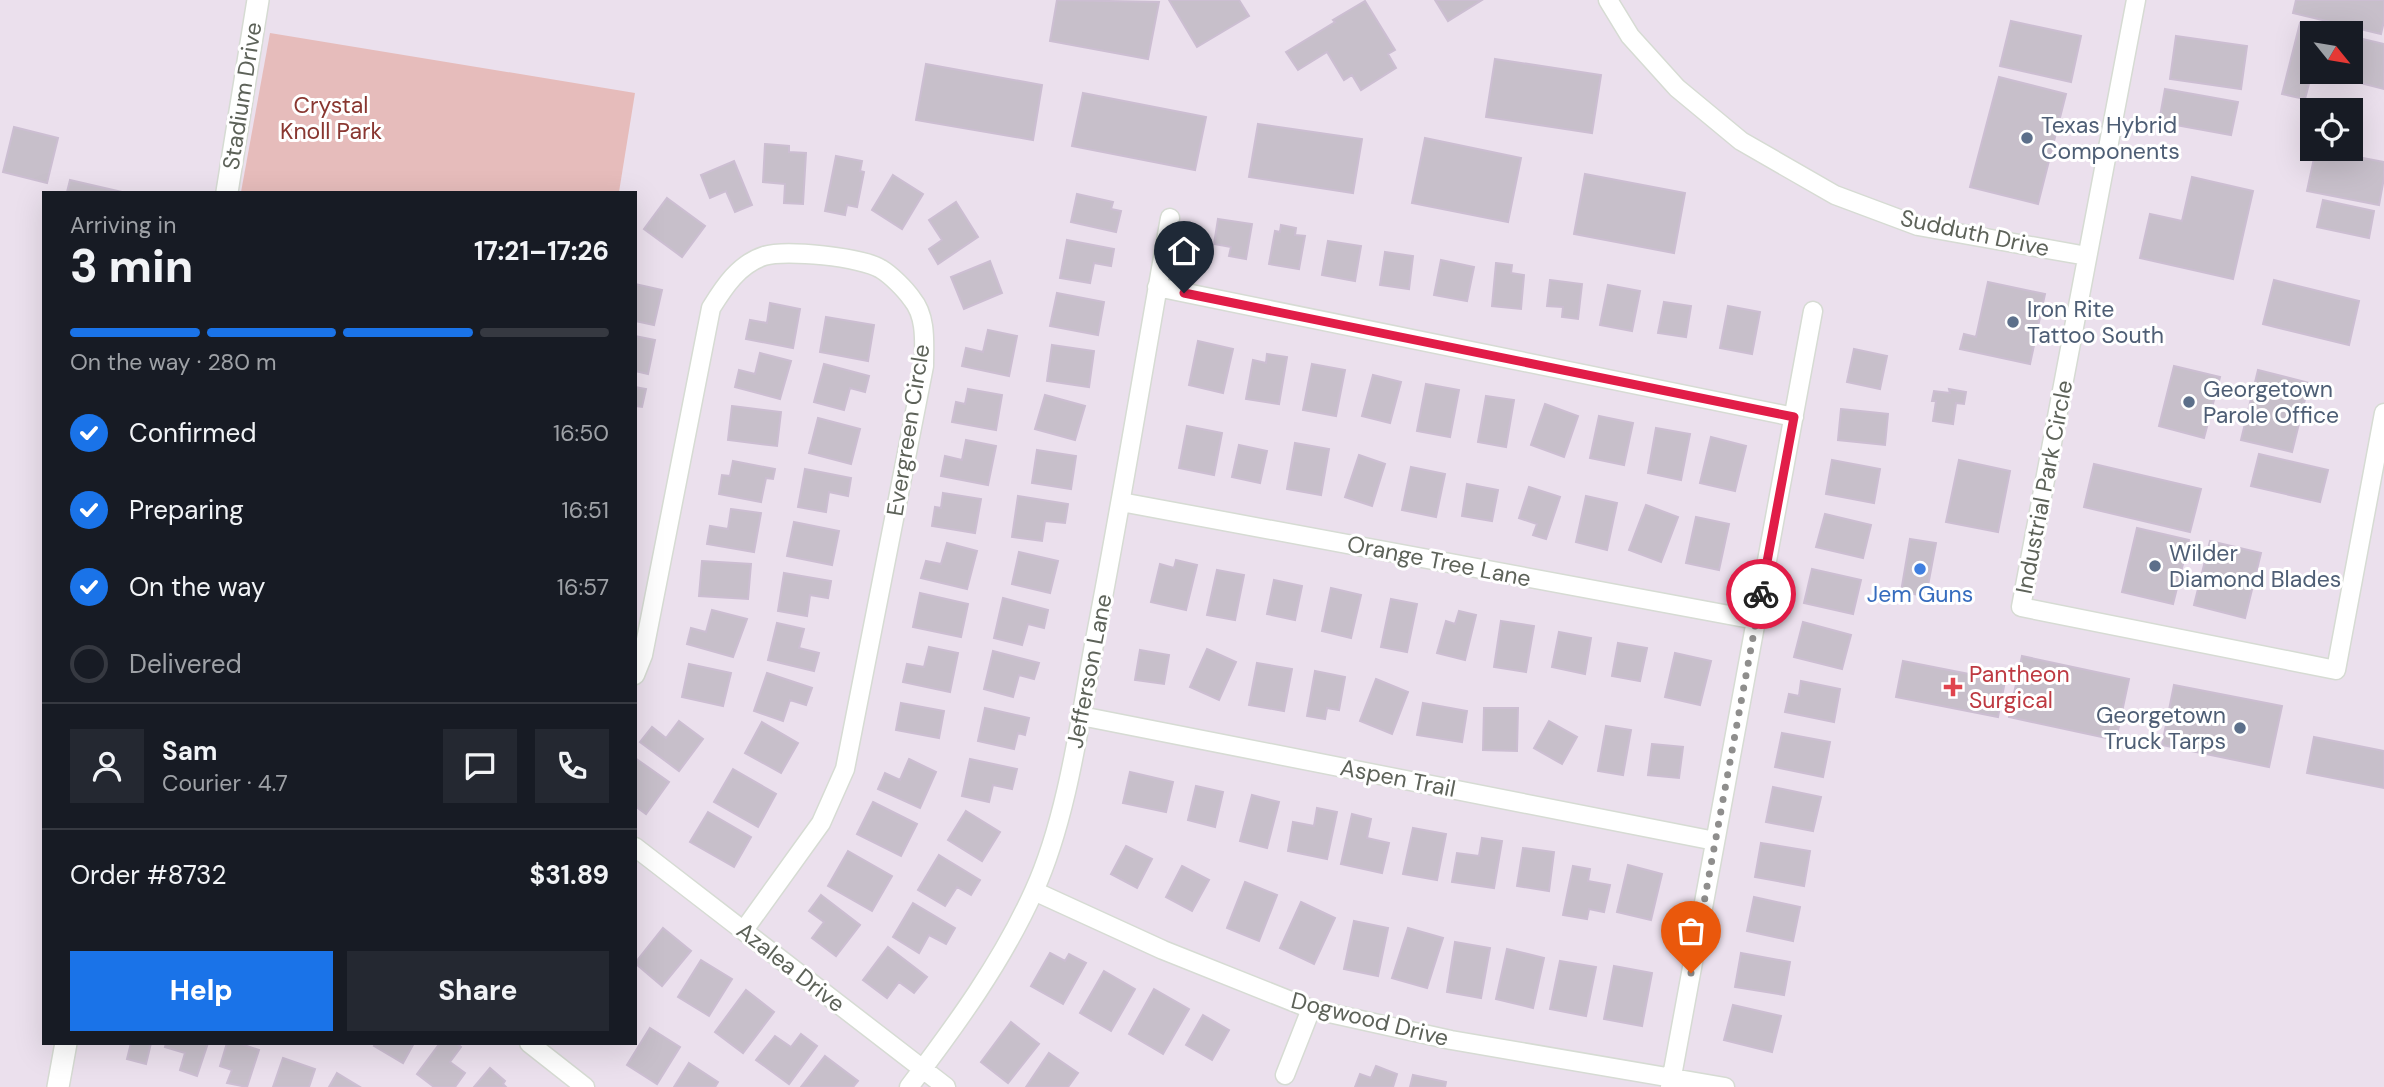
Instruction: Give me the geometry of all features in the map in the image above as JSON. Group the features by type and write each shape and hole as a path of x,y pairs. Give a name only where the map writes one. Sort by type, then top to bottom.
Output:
{"street":[{"name":"Stadium Drive","path":"227,191 258,0"},
{"name":"Sudduth Drive","path":"1608,0 1630,36 1677,88 1741,141 1835,195 1918,226 2087,256"},
{"name":"Industrial Park Circle","path":"2136,0 2021,607 2336,670 2384,413"},
{"name":"Jefferson Lane","path":"909,1087 969,1006 1001,953 1034,891 1055,833 1081,716 1170,218"},
{"name":"Evergreen Circle","path":"637,670 643,655 712,308 726,284 763,256 787,252 844,259 880,268 913,300 924,330 924,366 845,769 821,824 744,930"},
{"path":"1157,287 1794,417"},
{"path":"1670,1083 1813,311"},
{"name":"Orange Tree Lane","path":"1121,502 1756,620"},
{"name":"Aspen Trail","path":"1081,716 1715,841"},
{"name":"Azalea Drive","path":"637,849 946,1087"},
{"name":"Dogwood Drive","path":"1034,891 1164,950 1311,1009 1670,1083 1724,1087"},
{"path":"1285,1076 1311,1009"},
{"path":"58,1087 66,1045"},
{"path":"532,1045 585,1087"}],"green space":[{"name":"Crystal Knoll Park","path":"270,33 635,93 619,191 241,191"}],"building":[{"path":"1057,0 1159,2 1148,59 1050,41"},
{"path":"1169,0 1239,0 1249,16 1197,47"},
{"path":"1435,0 1482,0 1448,21"},
{"path":"2296,0 2384,0 2381,34 2363,30 2363,21 2327,21 2293,13"},
{"path":"1365,1 1395,50 1388,54 1396,68 1361,90 1352,75 1344,80 1327,52 1298,70 1286,52"},
{"path":"2011,21 2081,36 2071,82 2000,66"},
{"path":"2300,23 2300,84 2309,84 2305,98 2282,94"},
{"path":"2176,36 2247,46 2241,89 2170,79"},
{"path":"2363,39 2384,44 2384,89 2363,84"},
{"path":"1495,59 1601,75 1592,133 1486,117"},
{"path":"926,64 1042,85 1033,140 916,120"},
{"path":"1999,77 2066,94 2038,204 1970,187"},
{"path":"2165,89 2238,102 2231,135 2159,122"},
{"path":"1083,93 1206,117 1195,170 1072,146"},
{"path":"1258,124 1362,139 1353,193 1249,177"},
{"path":"14,127 58,138 47,183 3,172"},
{"path":"1425,138 1521,158 1508,222 1412,203"},
{"path":"765,144 789,146 789,152 806,153 803,204 784,203 785,184 763,182"},
{"path":"836,156 862,161 860,171 864,172 857,207 847,205 845,215 825,211"},
{"path":"2363,158 2384,162 2379,205 2307,191 2313,161 2363,161"},
{"path":"734,161 752,205 735,212 726,191 710,198 701,175"},
{"path":"1585,174 1685,193 1674,253 1574,234"},
{"path":"893,175 923,194 902,229 872,210"},
{"path":"2192,177 2253,191 2233,279 2140,258 2150,214 2182,221"},
{"path":"70,180 118,191 67,191"},
{"path":"1077,194 1113,202 1111,209 1121,211 1116,232 1071,222"},
{"path":"667,198 705,226 682,257 644,229"},
{"path":"2323,200 2374,211 2369,238 2317,227"},
{"path":"956,202 978,237 938,264 929,249 942,240 929,220"},
{"path":"1218,219 1252,224 1246,259 1229,256 1231,247 1214,244"},
{"path":"1281,225 1296,228 1295,235 1305,236 1299,269 1269,264 1275,231 1280,232"},
{"path":"1067,240 1114,249 1111,266 1094,263 1090,283 1060,278"},
{"path":"1328,241 1361,246 1355,281 1322,275"},
{"path":"1385,252 1413,256 1409,289 1380,285"},
{"path":"1441,260 1474,267 1467,301 1434,295"},
{"path":"990,261 1002,293 964,309 951,277"},
{"path":"1496,263 1512,265 1511,273 1524,275 1521,309 1492,306"},
{"path":"1550,280 1582,284 1578,319 1562,317 1563,307 1547,306"},
{"path":"2274,280 2359,301 2349,345 2263,324"},
{"path":"1988,282 2045,294 2030,364 1960,349 1964,334 1976,337"},
{"path":"637,284 662,290 654,325 637,321"},
{"path":"1608,285 1640,291 1632,331 1600,325"},
{"path":"1057,293 1104,302 1098,335 1050,326"},
{"path":"1664,302 1691,306 1686,337 1658,333"},
{"path":"770,303 800,309 793,348 746,339 750,320 767,323"},
{"path":"1728,306 1760,312 1752,354 1720,348"},
{"path":"826,317 874,325 868,361 820,352"},
{"path":"988,330 1017,336 1009,376 962,366 966,348 983,352"},
{"path":"637,336 655,340 648,374 637,371"},
{"path":"1198,341 1233,349 1223,393 1189,385"},
{"path":"1052,345 1094,351 1089,387 1047,381"},
{"path":"1854,349 1887,356 1880,389 1847,382"},
{"path":"760,353 791,361 780,399 735,387 739,370 755,374"},
{"path":"1267,354 1287,357 1279,404 1246,399 1253,360 1266,363"},
{"path":"824,364 869,376 865,392 850,388 844,410 814,402"},
{"path":"1312,364 1345,370 1336,416 1303,410"},
{"path":"2174,366 2220,377 2204,438 2159,426"},
{"path":"2258,370 2309,383 2292,452 2241,440"},
{"path":"1373,375 1401,382 1390,423 1362,416"},
{"path":"1426,384 1459,390 1450,437 1417,431"},
{"path":"637,387 646,389 642,407 637,406"},
{"path":"968,389 1002,395 996,430 952,422 956,402 965,404"},
{"path":"1949,389 1966,392 1964,404 1956,403 1953,424 1933,421 1936,401 1932,401 1934,391 1950,393"},
{"path":"1045,395 1085,406 1075,440 1035,429"},
{"path":"1486,396 1514,400 1506,447 1478,442"},
{"path":"1545,404 1578,416 1564,457 1531,445"},
{"path":"732,406 781,412 777,446 728,440"},
{"path":"1841,409 1888,414 1885,445 1838,440"},
{"path":"1599,416 1633,423 1624,465 1590,458"},
{"path":"818,418 860,429 851,464 809,453"},
{"path":"1187,426 1222,433 1214,475 1179,468"},
{"path":"1656,428 1690,434 1681,480 1648,473"},
{"path":"1711,437 1746,446 1735,491 1700,483"},
{"path":"966,440 996,446 988,485 941,476 945,456 962,460"},
{"path":"1295,443 1329,449 1321,495 1287,489"},
{"path":"1239,445 1267,451 1260,483 1232,477"},
{"path":"1037,450 1076,456 1071,489 1032,483"},
{"path":"2259,454 2328,470 2320,502 2251,486"},
{"path":"1359,455 1385,464 1372,506 1345,497"},
{"path":"1832,460 1880,469 1874,503 1826,494"},
{"path":"1959,460 2010,471 1998,532 1946,522"},
{"path":"733,461 775,469 773,479 766,478 761,502 719,494 722,475 730,476"},
{"path":"2094,464 2201,489 2190,532 2084,507"},
{"path":"1411,467 1445,474 1436,517 1402,510"},
{"path":"805,469 851,478 848,496 829,492 826,512 798,507"},
{"path":"1467,484 1498,490 1492,521 1462,516"},
{"path":"1529,487 1560,497 1546,539 1533,535 1537,524 1519,518"},
{"path":"943,493 981,499 975,533 932,526 935,507 941,508"},
{"path":"1018,496 1068,504 1065,523 1045,521 1042,541 1012,537"},
{"path":"1586,496 1617,503 1607,550 1576,542"},
{"path":"1646,505 1678,517 1661,562 1629,550"},
{"path":"731,509 761,513 754,552 707,544 710,526 728,529"},
{"path":"1825,514 1871,525 1863,558 1816,547"},
{"path":"1696,517 1729,524 1719,570 1686,563"},
{"path":"794,522 839,531 832,565 787,556"},
{"path":"2137,528 2189,540 2173,604 2122,592"},
{"path":"1910,539 1936,543 1926,596 1901,592"},
{"path":"2210,541 2261,553 2245,618 2194,605"},
{"path":"947,543 977,551 967,589 921,578 926,561 941,564"},
{"path":"1019,552 1058,561 1050,593 1012,584"},
{"path":"1176,560 1197,565 1186,610 1151,602 1160,564 1174,568"},
{"path":"702,561 751,564 748,599 699,596"},
{"path":"1812,569 1861,580 1853,614 1804,603"},
{"path":"1217,570 1244,575 1235,620 1207,615"},
{"path":"784,573 831,581 828,598 810,595 807,616 778,611"},
{"path":"1274,580 1302,586 1295,620 1267,614"},
{"path":"1331,588 1361,595 1351,638 1322,631"},
{"path":"920,593 968,604 961,637 913,627"},
{"path":"1003,598 1048,610 1044,628 1028,624 1022,645 994,638"},
{"path":"1391,599 1417,604 1407,652 1381,647"},
{"path":"712,610 747,619 733,657 687,644 691,628 706,632"},
{"path":"1459,611 1476,615 1465,660 1437,653 1446,621 1455,624"},
{"path":"1501,621 1534,626 1526,672 1494,667"},
{"path":"1803,622 1851,635 1842,669 1794,657"},
{"path":"777,623 804,629 799,648 819,653 814,671 768,660"},
{"path":"1559,632 1591,638 1585,674 1552,667"},
{"path":"1618,643 1647,648 1640,681 1612,676"},
{"path":"929,647 958,653 950,692 903,682 907,664 924,667"},
{"path":"1207,649 1236,662 1219,700 1190,687"},
{"path":"1140,650 1169,655 1164,684 1135,680"},
{"path":"993,651 1039,663 1034,679 1019,675 1013,697 984,689"},
{"path":"1675,653 1711,661 1700,705 1665,697"},
{"path":"2022,656 2129,679 2116,740 2009,717"},
{"path":"1903,661 2005,681 1998,717 1896,697"},
{"path":"1257,663 1292,669 1284,711 1249,705"},
{"path":"689,664 731,673 723,706 682,697"},
{"path":"1315,671 1345,677 1339,710 1327,708 1325,719 1307,716"},
{"path":"767,673 812,688 806,705 790,700 783,721 754,711"},
{"path":"1376,679 1408,692 1392,734 1360,721"},
{"path":"1801,681 1840,689 1834,722 1785,712 1789,694 1799,696"},
{"path":"2174,685 2282,706 2269,767 2162,745"},
{"path":"901,703 944,711 939,738 896,730"},
{"path":"1423,703 1467,711 1462,742 1417,735"},
{"path":"985,708 1029,718 1025,735 1018,733 1014,749 978,741"},
{"path":"1484,708 1518,708 1517,751 1483,750"},
{"path":"679,721 703,739 679,771 640,742 652,727 666,738"},
{"path":"1549,721 1577,737 1562,764 1534,748"},
{"path":"762,722 798,743 781,773 745,753"},
{"path":"1606,726 1631,730 1623,775 1598,771"},
{"path":"1782,733 1830,742 1823,777 1775,767"},
{"path":"2314,737 2384,751 2384,788 2307,773"},
{"path":"1652,744 1683,747 1679,778 1648,775"},
{"path":"637,759 669,782 646,814 637,807"},
{"path":"909,759 936,772 920,808 878,789 885,773 900,780"},
{"path":"970,759 1017,769 1012,789 993,785 989,802 962,796"},
{"path":"733,769 776,794 758,827 714,802"},
{"path":"1130,772 1173,782 1166,812 1123,803"},
{"path":"1196,786 1223,792 1215,827 1188,820"},
{"path":"1773,787 1821,797 1813,831 1766,822"},
{"path":"1252,795 1279,802 1267,848 1240,841"},
{"path":"873,802 917,824 901,856 857,834"},
{"path":"1317,808 1337,812 1327,859 1288,851 1293,822 1314,826"},
{"path":"966,811 1000,832 982,861 948,840"},
{"path":"708,812 751,837 734,867 690,842"},
{"path":"1352,814 1371,819 1367,838 1389,843 1382,873 1341,864"},
{"path":"1413,828 1446,834 1437,880 1403,874"},
{"path":"1482,838 1502,841 1494,888 1452,882 1457,853 1479,856"},
{"path":"1761,843 1810,851 1804,886 1755,877"},
{"path":"1126,846 1152,859 1137,888 1111,874"},
{"path":"1523,848 1554,852 1549,891 1517,886"},
{"path":"848,851 892,876 872,911 828,886"},
{"path":"939,855 980,880 971,895 957,887 945,906 918,890"},
{"path":"1628,865 1662,874 1651,920 1617,912"},
{"path":"1182,866 1209,880 1192,911 1166,897"},
{"path":"1573,866 1590,869 1588,881 1610,885 1604,912 1589,909 1587,919 1563,915"},
{"path":"1245,882 1277,895 1259,941 1227,928"},
{"path":"821,895 860,925 836,956 812,938 824,922 809,911"},
{"path":"1754,897 1800,907 1793,941 1747,931"},
{"path":"1301,902 1335,918 1314,964 1280,948"},
{"path":"913,903 955,928 946,944 929,935 919,953 893,937"},
{"path":"1354,921 1388,928 1378,976 1344,969"},
{"path":"663,928 691,951 662,986 637,965 637,960"},
{"path":"1408,928 1443,938 1427,988 1392,978"},
{"path":"1455,942 1490,948 1481,998 1447,992"},
{"path":"888,947 927,977 914,993 899,982 887,998 863,980"},
{"path":"1507,949 1544,958 1533,1008 1496,999"},
{"path":"1050,953 1065,961 1069,954 1086,963 1063,1004 1031,986"},
{"path":"1741,953 1790,962 1784,995 1735,987"},
{"path":"701,960 732,979 709,1016 678,997"},
{"path":"1560,961 1596,967 1586,1016 1550,1009"},
{"path":"1614,966 1652,973 1642,1026 1604,1019"},
{"path":"1104,971 1135,989 1111,1031 1080,1013"},
{"path":"1154,989 1189,1009 1163,1054 1129,1034"},
{"path":"746,990 774,1012 743,1053 715,1032"},
{"path":"1733,1005 1781,1016 1772,1052 1724,1040"},
{"path":"1203,1015 1229,1030 1212,1060 1186,1045"},
{"path":"1011,1022 1039,1044 1008,1083 981,1062"},
{"path":"650,1028 680,1047 657,1084 627,1065"},
{"path":"801,1034 817,1046 789,1084 756,1060 775,1036 791,1047"},
{"path":"130,1045 151,1045 146,1064 127,1059"},
{"path":"207,1045 197,1076 180,1070 185,1053 165,1047"},
{"path":"226,1045 244,1045 259,1050 247,1087 227,1083 232,1070 220,1066"},
{"path":"375,1045 413,1045 403,1063"},
{"path":"439,1045 461,1047 450,1062 465,1073 455,1087 434,1087 417,1074"},
{"path":"1049,1053 1078,1073 1068,1087 1026,1087"},
{"path":"825,1056 858,1081 853,1087 801,1087"},
{"path":"283,1058 315,1069 309,1087 273,1087"},
{"path":"689,1063 718,1082 715,1087 674,1087"},
{"path":"1376,1066 1397,1074 1393,1087 1355,1087 1360,1074 1371,1078"},
{"path":"490,1068 505,1081 503,1084 506,1087 474,1087"},
{"path":"337,1073 360,1087 329,1087"},
{"path":"1413,1075 1446,1082 1445,1087 1410,1087"}],"way so far":[{"path":"1691,973 1761,594"}],"place":[{"name":"Texas Hybrid Components","path":"2027,138"},
{"name":"Iron Rite Tattoo South","path":"2013,322"},
{"name":"Georgetown Parole Office","path":"2189,402"},
{"name":"Wilder Diamond Blades","path":"2155,566"},
{"name":"Jem Guns","path":"1920,569"},
{"name":"Pantheon Surgical","path":"1953,687"},
{"name":"Georgetown Truck Tarps","path":"2240,728"}],"route":[{"path":"1184,293 1794,417 1761,594"}]}
